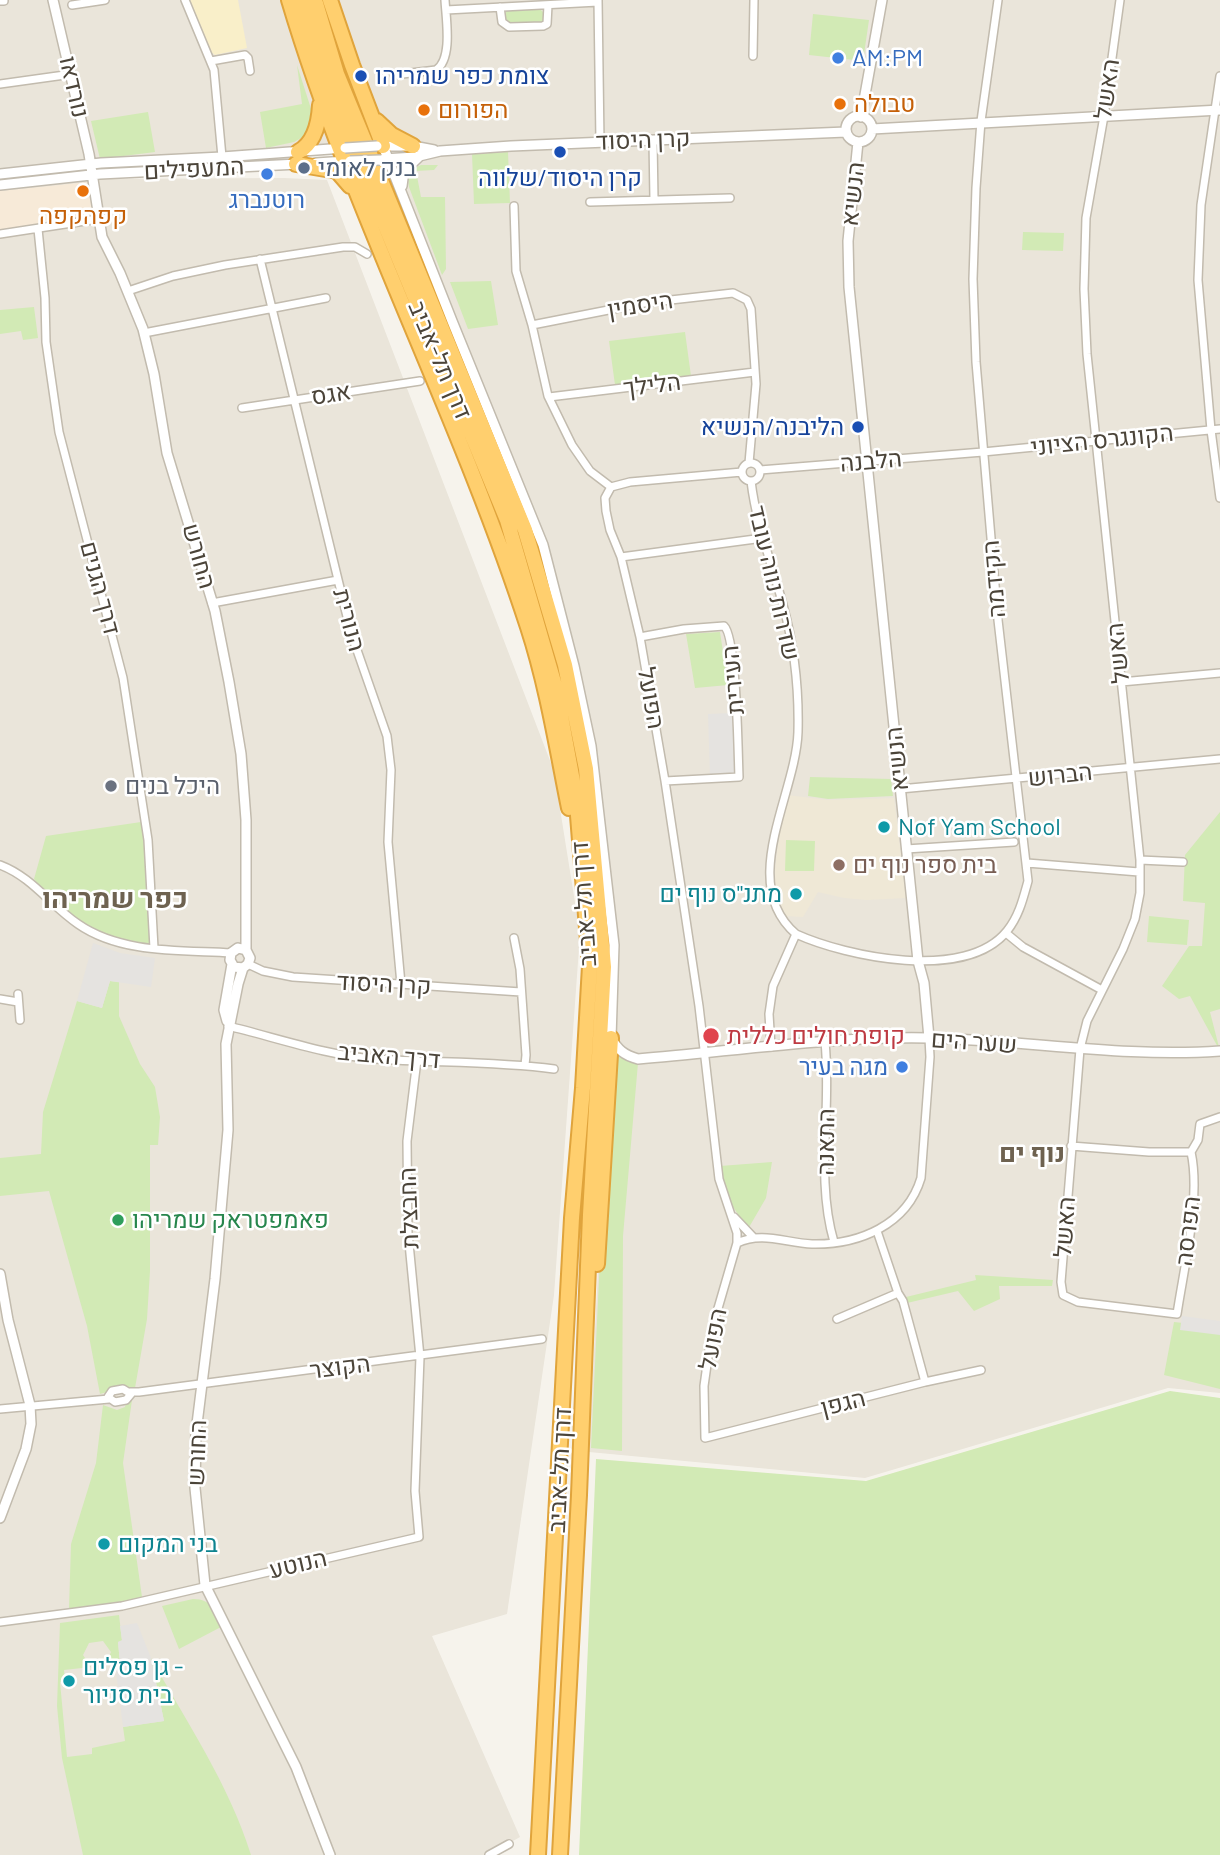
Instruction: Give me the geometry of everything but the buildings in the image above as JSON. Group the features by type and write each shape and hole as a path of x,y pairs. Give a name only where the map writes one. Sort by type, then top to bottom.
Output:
{"highway":[{"path":"289,0 320,100 345,155 360,199 452,422 529,630 547,702 583,881"},
{"name":"דרך תל-אביב","path":"301,0 342,121 507,520 556,689 577,803 590,966 572,1219 538,1855"},
{"name":"דרך תל-אביב","path":"316,0 337,74 525,530 565,664 586,769 604,967 560,1855"},
{"path":"330,0 383,153"},
{"path":"320,100 315,132 297,158 337,171 360,199"},
{"path":"372,116 392,135 417,150"},
{"path":"579,1495 587,1423 611,1038"}],"street":[{"name":"נורדאו","path":"53,0 72,74 92,174"},
{"path":"72,5 105,0"},
{"path":"185,0 211,61 222,157 215,168"},
{"path":"394,75 436,71 441,67 446,57 445,0"},
{"path":"753,56 754,0"},
{"path":"861,117 882,0"},
{"name":"הקידמה","path":"998,0 981,121 974,279 976,362 998,620 1028,881 1019,913 1006,933"},
{"name":"האשל","path":"1063,1295 1061,1282 1080,1049 1087,1021 1135,919 1140,893 1140,860 1087,354 1084,289 1086,218 1104,116 1119,0"},
{"path":"446,10 598,1 600,142"},
{"path":"500,7 502,22 509,27 543,26 547,24 548,5"},
{"path":"211,61 245,55 250,71"},
{"path":"0,84 72,74"},
{"path":"1220,76 1218,110 1201,205 1198,280 1216,430 1220,498"},
{"path":"872,129 1218,110"},
{"path":"861,117 868,120 872,129 867,140 858,142 851,139 846,132 849,121 861,117"},
{"name":"קרן היסוד","path":"383,153 846,132"},
{"path":"653,140 653,200"},
{"name":"הנשיא","path":"753,1237 812,1244 834,1242 877,1231 902,1215 915,1196 921,1178 929,1038 906,849 848,276 848,242 858,142"},
{"path":"402,191 402,175 417,150"},
{"name":"קרן היסוד","path":"383,153 417,150"},
{"path":"383,153 402,191 544,545 591,746 614,945 611,1038"},
{"name":"המעפילים","path":"345,155 383,153"},
{"name":"המעפילים","path":"0,185 92,174 215,168 297,158 383,153"},
{"name":"המעפילים","path":"0,174 90,164 222,157 297,158"},
{"name":"החורש","path":"92,174 97,219 102,237 144,332 167,453 212,603 230,684 241,754 246,820 246,950"},
{"path":"590,202 730,198"},
{"path":"514,206 516,271 549,397 572,446 590,471 611,487 630,482 742,472"},
{"path":"0,234 97,219"},
{"name":"דרך הגנים","path":"38,229 47,341 59,432 125,689 148,840 154,948"},
{"path":"128,291 225,264 343,247 362,249 367,254"},
{"name":"הנורית","path":"260,259 338,580 358,654 387,736 391,770 388,842 401,984"},
{"name":"היסמין","path":"532,325 644,303 733,293 747,300 751,309 755,372"},
{"path":"144,332 326,298"},
{"path":"742,472 749,463 755,372"},
{"name":"הלילך","path":"549,397 755,372"},
{"name":"אגס","path":"242,408 420,381"},
{"name":"הקונגרס הציוני","path":"983,452 1216,430"},
{"name":"הלבנה","path":"760,470 983,452"},
{"path":"742,472 746,480 751,481 758,477 760,470 757,465 749,463"},
{"name":"שדרות נווה עובד","path":"751,481 763,538 786,617 796,677 798,732 795,758 780,807 770,887 783,923 796,934"},
{"name":"הפועל","path":"611,487 606,498 606,511 621,557 640,636 697,995 719,1179 732,1215 737,1242 712,1329 704,1386 705,1438"},
{"path":"621,557 763,538"},
{"path":"212,603 338,580"},
{"name":"העירית","path":"640,636 724,626 728,630 739,777 665,781"},
{"path":"1121,681 1220,673"},
{"name":"הברוש","path":"900,789 1220,759"},
{"path":"906,849 1014,842"},
{"path":"1140,860 1183,862"},
{"path":"1027,863 1139,872"},
{"path":"0,865 34,884 80,926 123,944 231,953 238,948 246,950 249,955 246,966 236,968 232,964 231,953"},
{"path":"771,1047 769,1014 773,986 796,934 851,953 918,961 960,957 988,947 1006,933 1023,947 1102,990"},
{"path":"514,937 521,992 525,1065"},
{"name":"החורש","path":"228,1026 224,1010 232,964"},
{"name":"קרן היסוד","path":"246,966 293,977 521,992"},
{"name":"החורש","path":"246,966 228,1026 226,1044 228,1130 215,1279 196,1432 195,1488 205,1585 296,1767 330,1855"},
{"path":"0,999 18,998 20,1020"},
{"name":"דרך האביב","path":"228,1026 342,1054 374,1059 525,1065 554,1069"},
{"name":"שער הים","path":"611,1038 626,1056 638,1059 825,1042 929,1038 1152,1053 1220,1051"},
{"name":"התאנה","path":"825,1042 828,1071 825,1203 834,1242"},
{"name":"החבצלת","path":"417,1060 407,1141 407,1220 420,1357"},
{"path":"1071,1146 1191,1152 1198,1140 1200,1124 1220,1116"},
{"name":"הפרסה","path":"1063,1295 1078,1302 1177,1314 1191,1220 1194,1172 1191,1152"},
{"name":"הפועל","path":"732,1215 753,1237"},
{"path":"877,1231 906,1313 925,1382"},
{"path":"737,1242 753,1237"},
{"path":"0,1274 8,1320 30,1405 31,1424 26,1449 0,1518"},
{"path":"837,1319 898,1293"},
{"name":"הקוצר","path":"130,1394 541,1339"},
{"name":"הנוטע","path":"0,1622 122,1606 419,1536 415,1491 420,1357"},
{"name":"הגפן","path":"705,1438 981,1370"},
{"path":"106,1397 116,1390 130,1394"},
{"path":"0,1409 106,1397 122,1401 130,1394"},
{"path":"489,1855 509,1844"}],"shaded area":[{"name":"נוף ים","path":"0,0 1220,0 1220,1393 1168,1388 865,1478 589,1452 614,945 543,545 387,166 364,149 346,142 0,178"},
{"name":"כפר שמריהו","path":"96,179 327,180 554,771 580,934 554,1295 507,1614 432,1636 520,1837 488,1855 0,1855 0,187"},
{"path":"89,182 94,217 0,232 0,191"},
{"path":"734,713 736,775 710,776 708,714"},
{"name":"בית ספר נוף ים","path":"787,795 828,800 894,798 906,898 867,900 818,892 803,917 785,916 773,886 782,810"},
{"path":"93,943 120,953 155,958 151,987 110,981 102,1008 77,1001"},
{"path":"1182,1316 1220,1321 1220,1335 1180,1330"},
{"path":"137,1623 151,1658 164,1721 123,1727 115,1664 120,1663 120,1626"}],"green space":[{"path":"538,7 544,13 545,22 540,24 512,25 504,17 507,10"},
{"path":"813,14 869,20 863,61 809,55"},
{"path":"297,65 313,115 310,133 294,142 266,148 260,112 302,104"},
{"path":"148,112 155,152 100,159 91,121"},
{"path":"508,152 510,203 474,204 472,154"},
{"path":"421,165 438,165 434,170 416,171 421,197 445,197 446,269 442,275 409,187 410,174"},
{"path":"1023,232 1064,233 1063,251 1022,250"},
{"path":"491,281 498,325 468,329 450,282"},
{"path":"34,307 38,338 23,340 21,331 0,334 0,310"},
{"path":"685,332 691,376 615,385 609,341"},
{"path":"720,632 728,685 695,688 686,634"},
{"path":"810,777 891,779 893,796 828,799 808,796"},
{"path":"1220,812 1220,1009 1210,1012 1220,1051 1190,996 1179,999 1162,986 1189,946 1202,946 1205,903 1183,901 1185,855"},
{"path":"141,822 151,944 116,937 85,924 58,905 34,879 46,836"},
{"path":"786,840 815,841 814,871 785,871"},
{"path":"1149,916 1189,920 1187,945 1147,942"},
{"path":"110,981 119,982 119,1016 140,1064 155,1087 160,1117 158,1145 150,1145 150,1271 147,1319 135,1388 121,1388 100,1394 87,1326 49,1191 0,1196 0,1158 41,1154 43,1112 77,1001 102,1008"},
{"path":"615,1053 638,1063 623,1236 622,1451 591,1448 601,1237"},
{"path":"772,1162 766,1198 748,1229 727,1198 720,1166"},
{"path":"975,1275 1053,1280 1052,1286 999,1286 1000,1299 974,1311 958,1291 907,1303 906,1297 976,1280"},
{"path":"1174,1322 1220,1327 1220,1389 1164,1375"},
{"path":"1170,1391 1220,1398 1220,1855 579,1855 596,1459 866,1481"},
{"path":"132,1400 123,1463 142,1597 122,1603 69,1609 71,1544 96,1463 103,1405 117,1410"},
{"path":"193,1599 209,1604 221,1627 179,1649 162,1606"},
{"path":"119,1615 122,1641 118,1642 120,1663 105,1665 111,1652 103,1641 89,1643 83,1655 91,1667 64,1670 65,1681 60,1682 67,1757 92,1754 92,1748 125,1741 123,1727 164,1721 151,1658 219,1779 251,1855 83,1855 62,1758 57,1706 60,1623"}],"sand":[{"path":"190,0 238,0 247,48 215,55 211,52"}],"place":[{"name":"AM:PM","path":"838,58"},
{"name":"צומת כפר שמריהו","path":"361,76"},
{"name":"טבולה","path":"840,104"},
{"name":"הפורום","path":"424,110"},
{"name":"קרן היסוד/שלווה","path":"560,152"},
{"name":"בנק לאומי","path":"304,168"},
{"name":"רוטנברג","path":"267,174"},
{"name":"קפהקפה","path":"83,191"},
{"name":"הליבנה/הנשיא","path":"858,427"},
{"name":"היכל בנים","path":"111,786"},
{"name":"Nof Yam School","path":"884,827"},
{"name":"בית ספר נוף ים","path":"839,865"},
{"name":"מתנ\"ס נוף ים","path":"796,894"},
{"name":"קופת חולים כללית","path":"711,1036"},
{"name":"מגה בעיר","path":"902,1067"},
{"name":"פאמפטראק שמריהו","path":"118,1220"},
{"name":"בני המקום","path":"104,1544"},
{"name":"גן פסלים - בית סניור","path":"69,1681"}],"district":[{"name":"כפר שמריהו","path":"115,899"},
{"name":"נוף ים","path":"1032,1153"}]}
